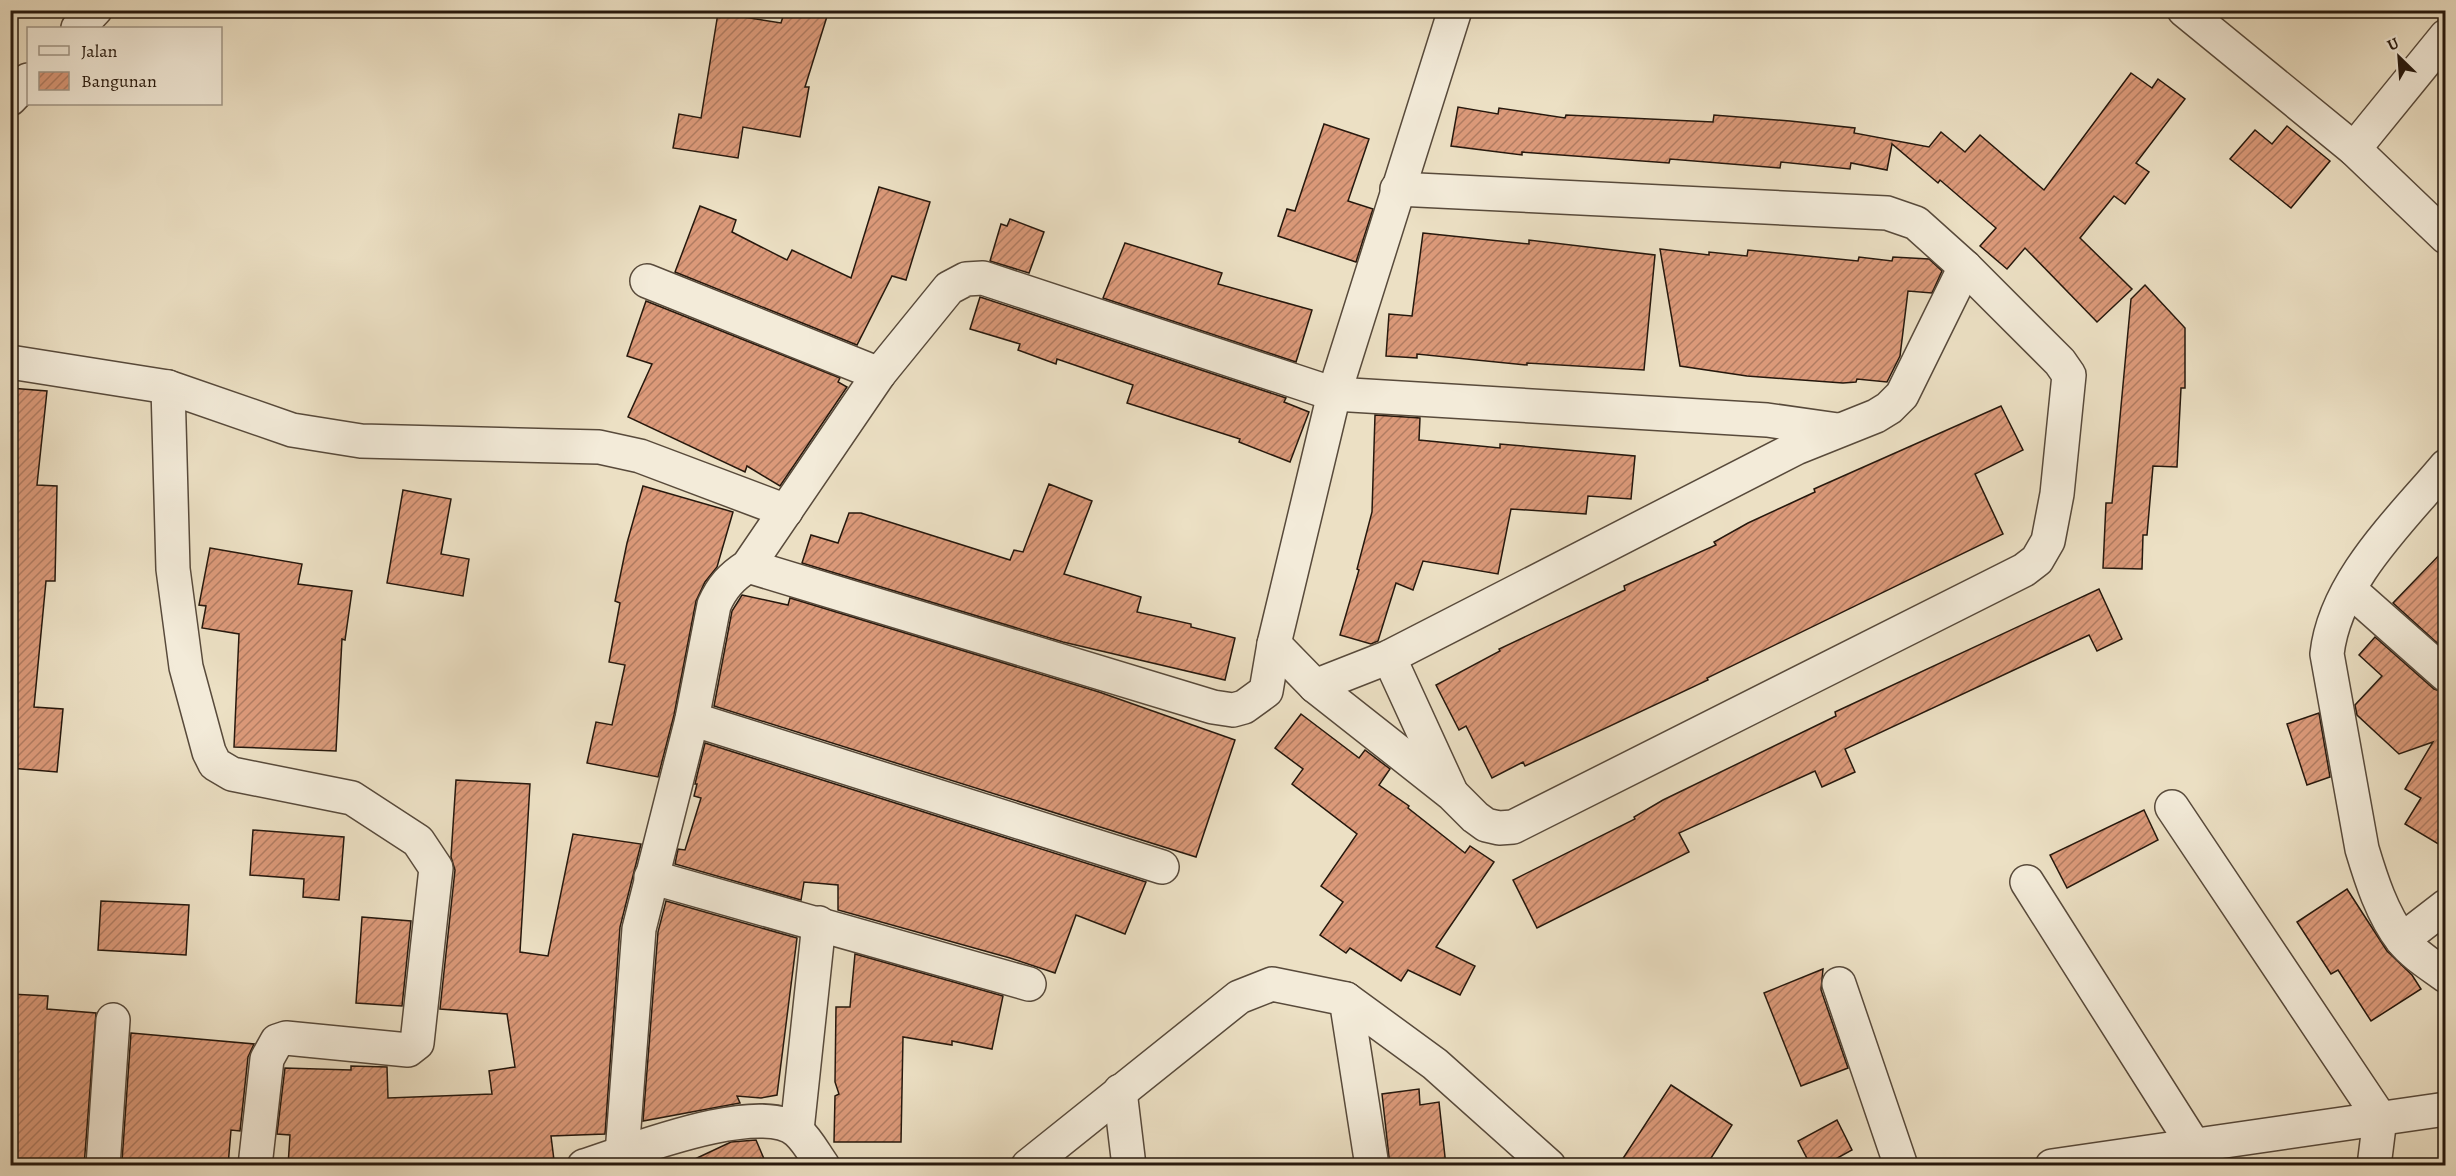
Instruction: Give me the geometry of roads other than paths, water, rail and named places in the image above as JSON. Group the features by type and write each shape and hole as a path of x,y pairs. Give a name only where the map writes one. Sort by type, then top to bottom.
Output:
{"street":[{"path":"79,27 95,10"},
{"path":"748,566 1213,707 1233,710 1244,707 1266,690 1274,644 1334,394 1455,10"},
{"path":"2184,10 2354,149 2445,237"},
{"path":"2354,149 2445,36"},
{"path":"10,99 27,81"},
{"path":"1274,644 1315,686 1452,794 1486,825 1499,828 1513,827 2024,570 2037,560 2048,541 2056,494 2069,375 2060,362 1965,267 1916,223 1887,213 1397,189"},
{"path":"1315,686 1389,657 1796,448 1876,416 1889,408 1902,395 1965,267"},
{"path":"622,1154 639,929 692,719 714,605 721,589 733,576 748,566 879,374 949,288 966,279 983,278 1334,394 1767,420 1838,430"},
{"path":"647,281 879,374"},
{"path":"10,362 168,387 292,430 361,441 599,447 659,462 786,511"},
{"path":"168,387 173,570 186,667 208,752 215,764 232,774 352,798 418,841 436,868 414,1046 408,1050 286,1038 277,1041 267,1059 255,1166"},
{"path":"2445,466 2370,558 2350,590 2329,636 2329,670 2362,849 2387,914 2402,940 2445,976"},
{"path":"2350,590 2445,675"},
{"path":"1389,657 1452,794"},
{"path":"692,719 1162,867"},
{"path":"2172,807 2380,1118 2374,1166"},
{"path":"651,877 1029,984"},
{"path":"2027,882 2192,1155"},
{"path":"2402,940 2445,906"},
{"path":"797,1130 819,923"},
{"path":"1028,1166 1120,1090 1249,991 1272,984 1346,999 1436,1064 1549,1166"},
{"path":"1839,984 1901,1166"},
{"path":"1346,999 1372,1166"},
{"path":"103,1166 113,1020"},
{"path":"1120,1090 1129,1166"},
{"path":"2052,1166 2192,1155 2380,1118 2445,1109"},
{"path":"584,1166 721,1124 744,1120 766,1120 797,1130 823,1166"}]}
